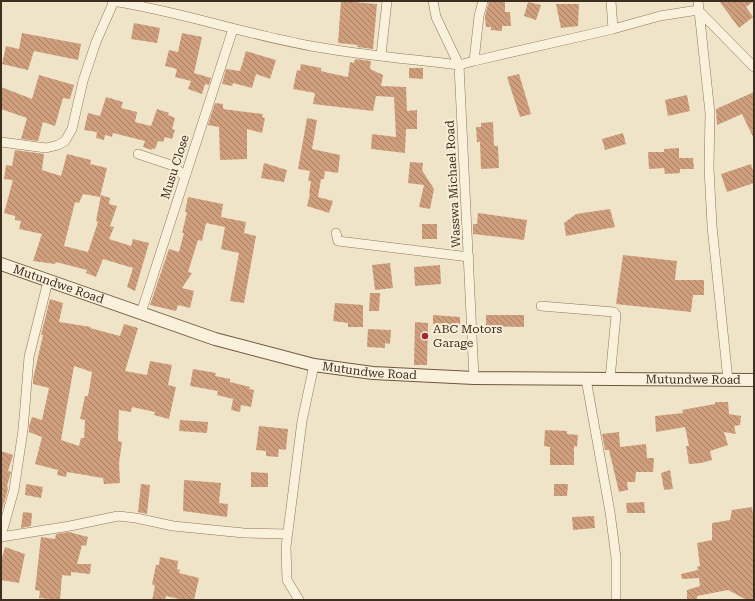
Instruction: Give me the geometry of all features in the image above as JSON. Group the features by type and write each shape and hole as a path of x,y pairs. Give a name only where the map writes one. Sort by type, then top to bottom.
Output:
{"main road":[{"name":"Mutundwe Road","path":"1,264 215,339 314,365 373,373 474,378 754,380"}],"street":[{"path":"1,142 46,148 58,146 65,141 72,129 82,81 113,1 192,17 233,29 312,46 459,65 613,29 698,6"},
{"path":"381,55 388,1"},
{"path":"433,1 436,17 459,65"},
{"path":"474,61 479,16 483,1"},
{"path":"611,1 613,29"},
{"path":"698,6 754,67"},
{"path":"698,6 710,113 712,226 728,380"},
{"name":"Musu Close","path":"141,313 184,176 233,29"},
{"name":"Wasswa Michael Road","path":"459,65 474,378"},
{"path":"138,154 174,166 184,176"},
{"path":"336,233 338,241 469,257"},
{"path":"48,281 29,357 23,430 14,490 1,536 70,526 118,516 136,518 173,526 244,533 288,534"},
{"path":"541,306 614,312 616,315 610,379"},
{"path":"299,600 287,580 286,547 302,421 314,365"},
{"path":"586,379 610,512 616,558 616,600"}],"building":[{"path":"341,1 377,4 373,49 357,47 358,45 338,43"},
{"path":"489,1 505,1 505,12 510,12 511,26 502,26 502,31 491,30 491,27 486,27 485,16"},
{"path":"719,1 754,1 746,7 753,17 739,28"},
{"path":"528,2 541,5 536,20 524,16"},
{"path":"556,4 579,4 578,26 561,28"},
{"path":"134,23 160,28 157,43 131,39"},
{"path":"22,33 81,44 78,60 34,51 28,70 2,64 6,46 19,49"},
{"path":"182,33 202,37 194,73 211,78 209,85 205,84 202,94 188,89 191,81 175,77 177,69 165,66 169,50 178,52"},
{"path":"246,51 276,60 270,79 256,74 252,88 233,83 232,86 222,84 226,69 240,71"},
{"path":"355,59 371,61 370,69 383,75 381,86 406,87 407,111 417,110 417,129 406,129 405,153 371,149 372,134 396,137 394,97 376,96 373,111 313,104 315,93 293,89 297,70 300,71 301,64 321,68 321,71 348,77 350,62 354,63"},
{"path":"409,68 423,68 423,79 409,78"},
{"path":"519,74 531,114 520,117 507,77"},
{"path":"39,75 74,85 70,99 63,98 55,126 43,122 38,141 21,139 27,118 1,109 1,87 32,99"},
{"path":"754,92 754,139 742,114 717,125 716,109"},
{"path":"687,95 690,111 668,116 665,100"},
{"path":"106,97 123,102 121,108 137,112 135,122 151,126 157,109 169,113 168,115 175,118 172,129 175,130 172,139 165,137 163,142 158,141 155,149 153,148 152,150 143,147 145,141 113,133 112,137 105,135 104,140 96,138 97,132 84,130 88,113 100,116"},
{"path":"215,103 223,104 223,109 263,114 262,117 265,118 262,133 247,129 247,159 220,160 219,127 208,125"},
{"path":"307,118 317,120 312,149 340,155 338,173 325,171 324,179 321,179 318,197 333,201 329,213 307,206 310,194 311,181 308,181 310,171 298,169"},
{"path":"493,122 494,146 498,146 499,168 481,169 480,142 477,142 476,127 481,127 481,123"},
{"path":"623,133 626,144 605,150 602,139"},
{"path":"679,148 679,158 693,158 694,169 680,169 680,173 665,174 664,168 649,169 648,152 664,152 664,149"},
{"path":"15,150 44,154 42,170 61,176 67,154 91,160 90,164 107,168 100,197 83,194 79,203 75,202 64,246 88,252 98,222 96,221 101,195 110,198 109,204 117,206 110,226 114,227 109,239 131,246 133,239 149,243 135,291 127,287 133,268 103,259 96,277 86,273 87,270 56,262 55,264 33,261 42,234 19,229 21,221 15,220 15,216 4,213 13,180 4,179 6,165 12,166"},
{"path":"410,162 423,163 422,170 434,189 430,209 419,207 424,185 408,183"},
{"path":"264,163 287,170 284,182 261,178"},
{"path":"751,164 754,174 754,183 727,192 721,174"},
{"path":"188,197 223,204 221,217 246,222 244,233 256,236 244,303 230,301 239,253 221,249 225,227 206,223 202,241 198,240 188,272 192,273 182,288 194,291 190,308 178,305 176,311 150,305 169,249 179,252 184,233 182,233 187,212 185,212"},
{"path":"610,209 615,227 566,236 564,223 576,214"},
{"path":"478,213 527,220 524,240 473,234 473,224 477,224"},
{"path":"422,224 437,224 437,239 422,239"},
{"path":"623,255 677,261 675,280 704,280 704,295 693,295 691,312 616,304"},
{"path":"390,263 393,288 375,290 372,265"},
{"path":"440,265 441,284 415,286 414,267"},
{"path":"370,293 380,293 379,311 369,311"},
{"path":"50,299 63,303 59,322 91,327 90,328 120,336 124,324 138,328 125,371 147,375 150,361 172,365 168,385 176,387 169,419 154,415 155,412 132,407 131,412 119,410 118,441 122,442 119,463 120,483 104,484 103,478 67,472 66,477 57,475 58,470 35,464 42,437 29,432 29,426 32,417 42,420 49,388 33,384 43,335 41,335","holes":["74,366 92,372 88,396 85,396 80,419 85,420 84,438 81,438 79,446 61,440"]},
{"path":"335,303 363,305 363,327 348,327 348,323 333,321"},
{"path":"433,315 460,317 460,325 433,324"},
{"path":"486,315 524,315 524,327 486,326"},
{"path":"415,322 428,323 427,365 414,365"},
{"path":"368,329 391,330 390,344 385,343 385,348 367,347"},
{"path":"193,369 216,373 215,376 230,379 230,382 250,387 249,389 254,390 251,407 241,405 240,412 231,410 233,399 217,395 218,391 190,386"},
{"path":"715,402 728,402 729,414 741,416 740,425 734,426 736,434 724,432 728,445 710,451 712,460 689,464 686,446 689,446 685,427 656,432 655,416 683,413 682,410 715,404"},
{"path":"180,420 208,422 207,433 179,431"},
{"path":"259,426 288,429 286,450 279,449 278,457 266,456 266,451 256,450"},
{"path":"545,430 567,431 567,434 578,435 577,447 574,446 574,465 550,465 550,447 544,446"},
{"path":"619,432 620,447 646,444 647,458 654,458 653,472 636,472 635,482 627,482 628,490 619,492 609,450 605,450 602,434"},
{"path":"1,451 13,455 8,471 11,472 7,486 8,489 1,514"},
{"path":"670,470 673,489 664,490 661,473"},
{"path":"251,472 268,473 268,487 251,487"},
{"path":"184,480 221,483 219,503 228,504 227,517 183,511"},
{"path":"26,484 43,487 41,498 25,495"},
{"path":"141,484 150,485 147,514 138,512"},
{"path":"554,484 568,484 567,496 554,496"},
{"path":"644,502 645,513 627,513 626,503"},
{"path":"752,507 754,521 754,600 747,600 728,590 697,596 697,600 687,600 687,590 700,586 699,578 682,579 681,574 698,570 697,567 700,566 697,543 712,540 712,523 730,520 732,510"},
{"path":"23,512 32,513 31,526 21,528"},
{"path":"594,516 595,528 573,530 572,517"},
{"path":"69,532 88,537 86,546 82,545 77,564 91,564 90,574 71,572 71,576 62,575 60,600 39,598 40,591 35,590 41,537 55,539 56,534"},
{"path":"5,547 25,554 19,583 1,580 1,561"},
{"path":"160,557 178,561 177,569 180,570 179,573 199,578 194,600 184,600 166,596 165,600 152,600 155,586 152,584 156,565 159,565"}],"place":[{"name":"ABC Motors Garage","path":"425,336"}]}
